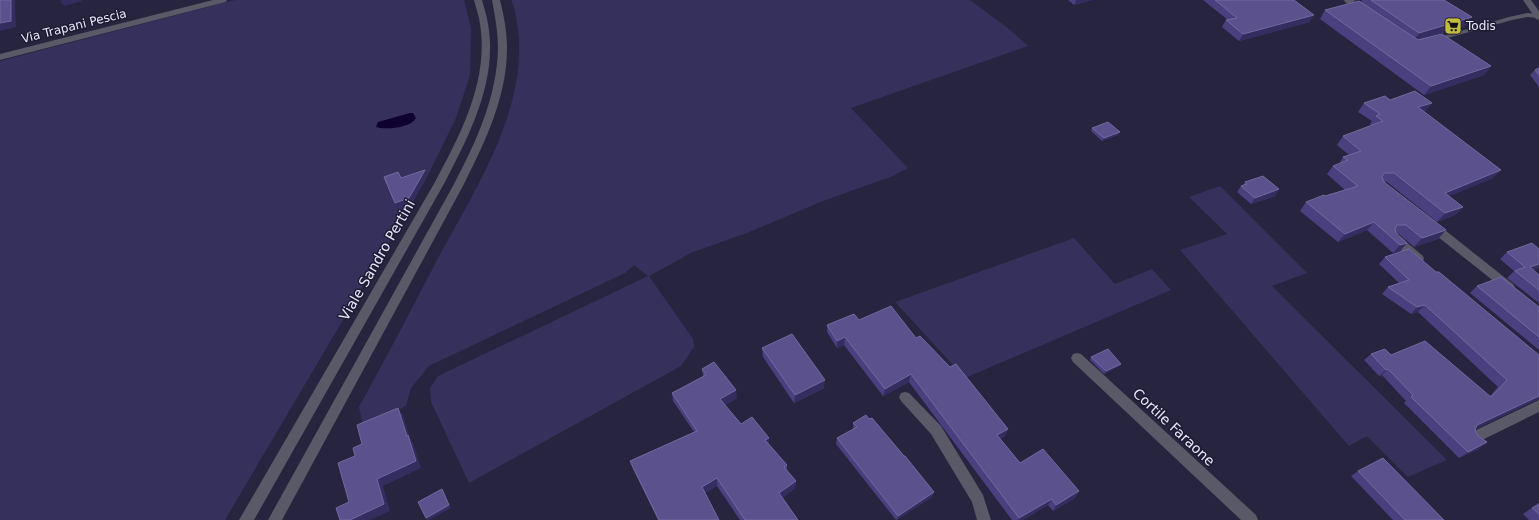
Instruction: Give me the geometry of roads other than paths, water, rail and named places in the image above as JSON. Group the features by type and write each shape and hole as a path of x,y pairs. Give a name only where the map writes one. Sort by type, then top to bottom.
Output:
{"street":[{"name":"Via Trapani Pescia","path":"0,58 223,0"},
{"name":"Viale Sandro Pertini","path":"246,520 436,188 464,136 479,95 484,63 485,31 478,0"},
{"path":"275,520 483,136 496,99 503,59 501,23 496,0"},
{"path":"1527,0 1539,16"},
{"path":"1424,220 1515,292"},
{"path":"1394,238 1430,268"},
{"name":"Cortile Faraone","path":"1077,358 1251,520"},
{"path":"905,397 936,430 978,500 984,520"},
{"path":"1475,437 1539,406"}],"lane":[{"path":"1353,0 1347,2 1366,15"},
{"path":"1426,42 1511,18 1527,15 1539,16"}],"place":[{"name":"Todis","path":"1453,26"}]}
